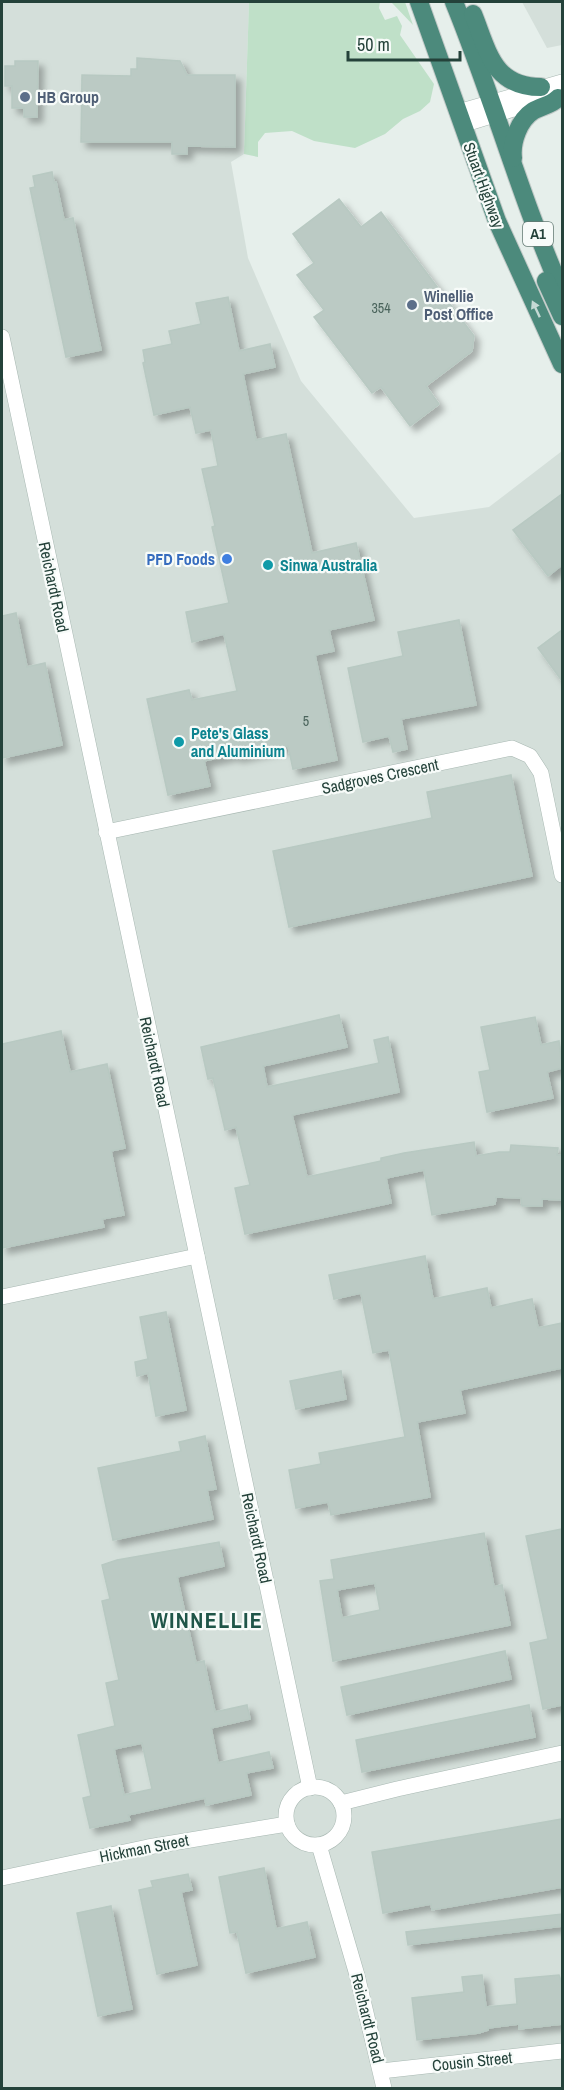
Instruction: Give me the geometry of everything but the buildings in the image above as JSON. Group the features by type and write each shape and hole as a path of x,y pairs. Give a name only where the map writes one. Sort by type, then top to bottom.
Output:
{"highway":[{"name":"Stuart Highway","path":"419,2 496,221 562,364"},
{"name":"Stuart Highway","path":"454,2 536,229 562,292"},
{"path":"468,2 491,59 500,73 514,83 541,87"},
{"path":"516,174 513,147 522,124 531,112 561,92"},
{"path":"536,229 540,266 562,316"}],"street":[{"path":"460,119 494,108 541,87 561,92"},
{"path":"494,108 549,98 561,92"},
{"name":"Reichardt Road","path":"2,337 310,1788"},
{"name":"Sadgroves Crescent","path":"106,832 512,748 530,756 541,772 562,875"},
{"path":"2,1297 196,1256"},
{"path":"341,1803 562,1753"},
{"path":"310,1788 328,1790 336,1796 344,1814 343,1825 338,1835 329,1842 319,1845 309,1845 299,1840 287,1824 287,1812 291,1801 299,1792 310,1788"},
{"name":"Hickman Street","path":"2,1878 148,1847 287,1824"},
{"name":"Reichardt Road","path":"319,1845 345,1931 384,2088"},
{"name":"Cousin Street","path":"381,2071 562,2051"}],"shaded area":[{"path":"2,2 249,2 244,154 231,162 248,258 301,381 414,518 489,507 562,451 562,2088 2,2088"},
{"path":"522,2 562,2 562,45 547,48"}],"green space":[{"path":"249,2 380,2 379,8 385,20 397,16 402,26 400,35 434,84 430,102 385,134 355,148 314,141 292,131 265,133 258,142 258,157 244,154"},
{"path":"391,2 405,2 413,25 394,5"}],"place":[{"name":"HB Group","path":"25,97"},
{"name":"Winellie Post Office","path":"412,305"},
{"name":"PFD Foods","path":"227,559"},
{"name":"Sinwa Australia","path":"268,565"},
{"name":"Pete's Glass and Aluminium","path":"179,742"}],"district":[{"name":"WINNELLIE","path":"207,1620"}]}
